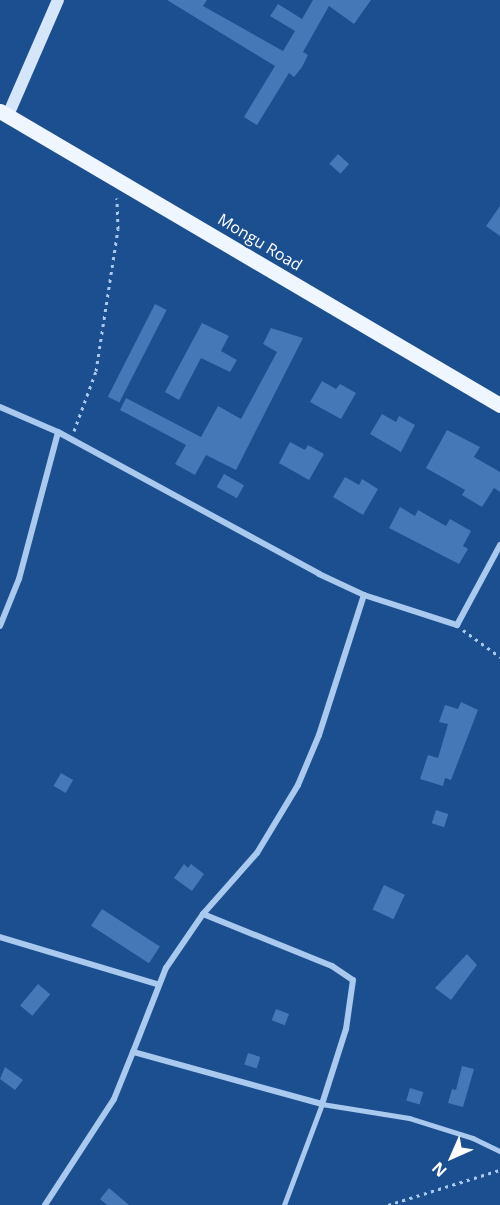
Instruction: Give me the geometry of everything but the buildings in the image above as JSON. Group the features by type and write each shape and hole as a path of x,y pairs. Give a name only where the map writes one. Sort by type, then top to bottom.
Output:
{"main road":[{"name":"Mongu Road","path":"4,113 500,405"}],"street":[{"path":"4,113 58,0"},
{"path":"0,407 58,432 364,595 457,625 500,545"},
{"path":"0,626 19,579 58,432"},
{"path":"45,1205 114,1099 157,984 203,914 257,853 290,802 319,735 364,595"},
{"path":"133,1052 322,1104 348,1021 353,980 332,966 203,914"},
{"path":"0,937 157,984"}],"lane":[{"path":"284,1205 322,1104 409,1118 473,1138 500,1151"}],"path":[{"path":"58,432 75,431 96,371 118,229 117,178"},
{"path":"457,625 500,657"},
{"path":"388,1205 500,1170"}]}
